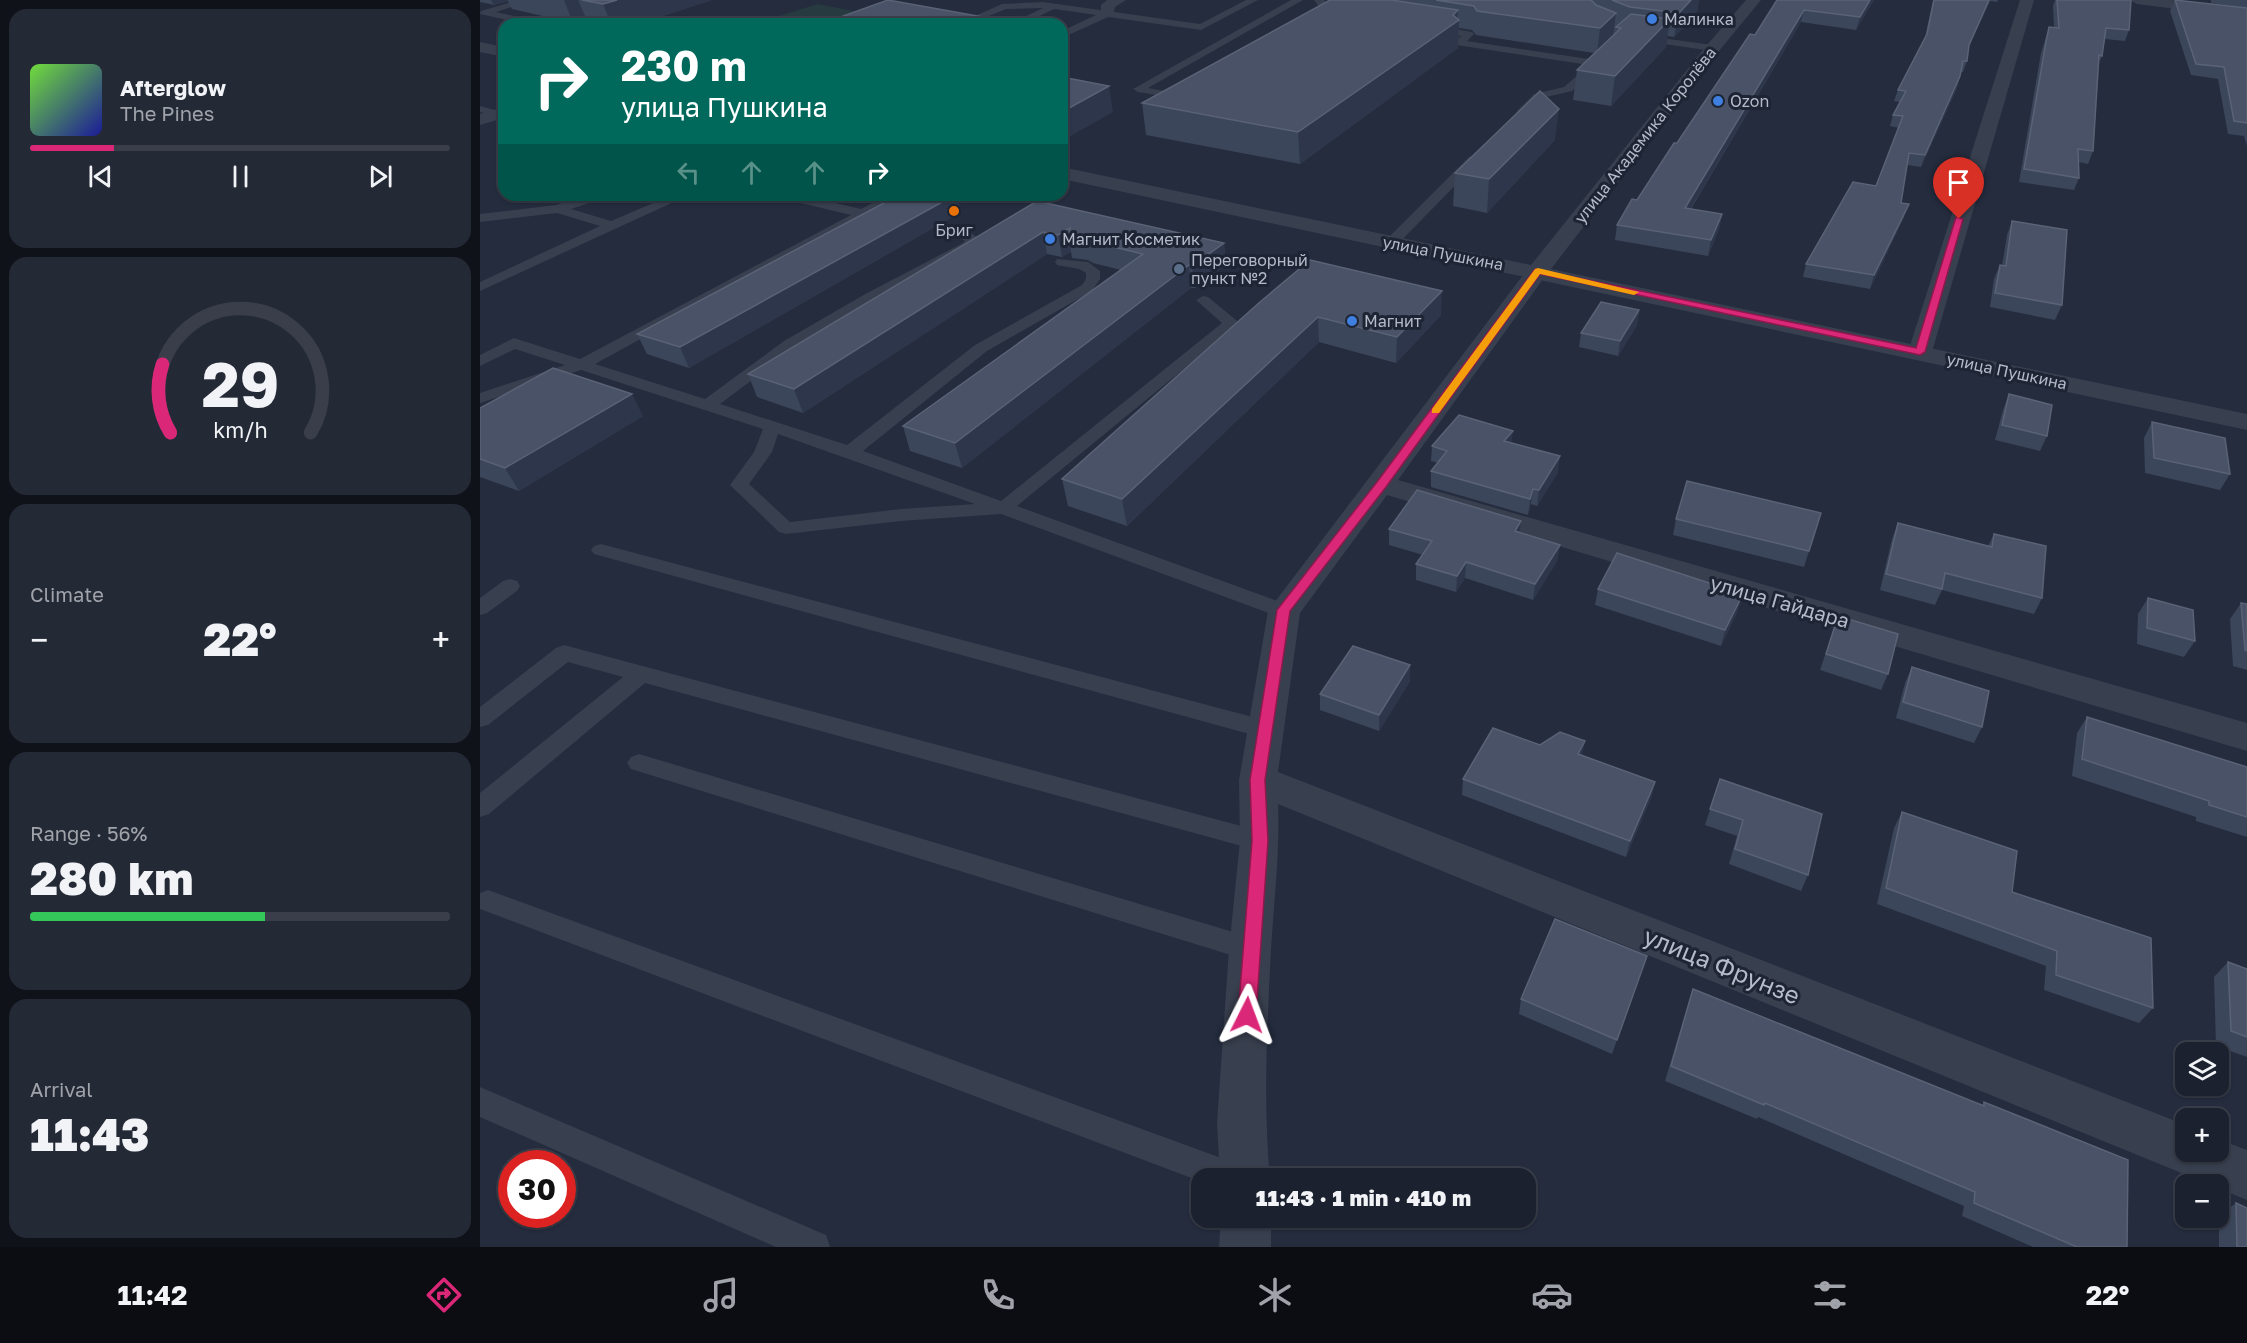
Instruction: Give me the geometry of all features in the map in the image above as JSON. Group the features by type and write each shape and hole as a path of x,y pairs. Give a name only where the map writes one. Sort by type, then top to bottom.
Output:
{"street":[{"path":"1108,13 1108,5 1119,0"},
{"name":"улица Академика Королёва","path":"1284,610 1382,484 1538,271 1713,48 1754,0"},
{"path":"1920,352 2026,0"},
{"path":"2137,0 2247,14"},
{"path":"480,47 498,51"},
{"path":"480,120 498,114"},
{"name":"улица Пушкина","path":"1068,174 1391,243 1538,271 2247,422"},
{"name":"улица Гайдара","path":"1382,484 2247,737"},
{"path":"1244,1168 1241,1123 1250,950 1260,841 1257,780 1284,610"},
{"name":"улица Фрунзе","path":"1257,780 2175,1146"},
{"path":"2215,1162 2247,1175"},
{"path":"1245,1247 1246,1228"}],"lane":[{"path":"482,12 529,0"},
{"path":"599,18 656,0"},
{"path":"1201,27 1252,0"},
{"path":"1192,92 1182,98 1138,89 1298,0"},
{"path":"1299,28 1334,11 1319,0"},
{"path":"1029,18 1059,5"},
{"path":"977,18 1005,6 1059,5 1260,35"},
{"path":"482,12 512,18"},
{"path":"1068,32 1108,13"},
{"path":"1425,27 1469,34 1459,43 1600,60 1568,89 1538,96 1514,120"},
{"path":"1624,36 1713,48"},
{"path":"480,109 498,112"},
{"path":"1391,243 1482,151"},
{"path":"480,218 558,209 581,201"},
{"path":"480,287 612,225 670,201"},
{"path":"810,201 860,213"},
{"path":"480,398 581,365 885,201"},
{"path":"558,209 612,225"},
{"path":"707,406 790,344 872,296 968,246 972,240 966,235 952,231"},
{"path":"850,452 981,348 1087,288 1093,279 1093,271 1083,265 1062,262"},
{"path":"772,427 763,452 739,485 786,528 901,515 1003,508 1231,323 1203,300"},
{"path":"480,361 514,343 850,452 1284,610"},
{"path":"601,550 1264,729"},
{"path":"480,608 510,586"},
{"path":"480,719 564,653 1260,841"},
{"path":"480,807 640,674"},
{"path":"639,763 1250,950"},
{"path":"489,901 1205,1168"},
{"path":"480,1102 814,1247"}],"green space":[{"path":"818,4 858,12 844,18 772,18"}],"building":[{"path":"582,0 617,0 603,4"},
{"path":"888,0 989,18 838,18"},
{"path":"1330,0 1391,0 1458,10 1453,15 1459,20 1298,132 1142,103"},
{"path":"1436,0 1591,0 1596,5 1616,13 1600,28 1477,11 1474,6"},
{"path":"1612,0 1691,0 1679,13 1630,7"},
{"path":"1777,0 1870,0 1860,17 1804,10 1685,208 1722,214 1711,240 1617,225 1632,199 1637,200 1750,34 1755,35"},
{"path":"1934,0 1989,0 1969,45 1967,61 1963,61 1960,76 1925,155 1909,153 1901,203 1909,204 1874,275 1806,264 1853,182 1876,186 1903,116 1893,115 1906,91 1898,90 1927,34"},
{"path":"2057,0 2131,0 2129,30 2106,28 2102,56 2099,55 2093,151 2078,149 2079,178 2024,169 2049,27 2059,28"},
{"path":"2175,0 2247,8 2247,123 2234,121 2224,67 2196,64"},
{"path":"1631,14 1670,19 1615,76 1577,70 1621,28 1616,27"},
{"path":"1068,78 1109,86 1068,109"},
{"path":"1540,91 1559,109 1489,179 1455,173"},
{"path":"888,201 944,201 680,347 637,334"},
{"path":"1037,201 1224,243 1192,266 1189,265 955,443 903,426 1143,254 1089,241 1085,238 1068,236 1070,228 1058,235 1043,232 794,389 748,374"},
{"path":"2012,221 2067,230 2062,305 1995,293 2000,265 2006,266"},
{"path":"1310,260 1442,291 1397,337 1318,317 1122,499 1062,479 1260,302"},
{"path":"1601,302 1639,310 1620,341 1581,333"},
{"path":"553,368 632,394 505,468 480,459 480,408"},
{"path":"2009,394 2052,405 2047,436 2002,425"},
{"path":"1459,415 1513,431 1504,441 1560,456 1539,490 1533,489 1530,499 1431,471 1447,451 1432,446"},
{"path":"2152,422 2225,438 2230,474 2154,458"},
{"path":"1687,481 1821,513 1809,551 1676,519"},
{"path":"1417,490 1521,521 1515,531 1560,545 1535,584 1466,562 1457,576 1416,564 1432,541 1389,529"},
{"path":"1898,523 1992,547 1994,534 2046,546 2042,598 1945,573 1942,589 1886,574"},
{"path":"1617,553 1743,594 1725,630 1598,589"},
{"path":"2148,598 2193,610 2195,641 2147,628"},
{"path":"2241,603 2247,604 2247,651 2245,650"},
{"path":"1838,616 1898,634 1888,674 1826,654"},
{"path":"1353,646 1410,665 1379,715 1320,694"},
{"path":"1912,667 1989,691 1982,727 1903,702"},
{"path":"2087,717 2247,767 2247,817 2209,805 2209,801 2082,759"},
{"path":"1493,728 1540,745 1560,732 1585,741 1578,754 1655,782 1630,841 1463,779"},
{"path":"1720,779 1822,814 1808,875 1735,849 1743,820 1710,809"},
{"path":"1902,812 2017,851 2012,892 2151,938 2153,1008 2056,975 2057,951 1886,888"},
{"path":"1555,919 1647,956 1617,1040 1521,999"},
{"path":"2228,962 2247,969 2247,1037 2231,1031"},
{"path":"1693,989 1984,1106 1984,1102 2128,1160 2127,1247 2077,1247 1974,1203 1975,1192 1765,1103 1764,1105 1671,1066"},
{"path":"2236,1203 2247,1208 2247,1247 2237,1247"}],"slow traffic":[{"path":"1435,411 1538,271 1634,292"}],"place":[{"name":"Малинка","path":"1652,19"},
{"name":"Ozon","path":"1718,101"},
{"name":"Бриг","path":"954,211"},
{"name":"Магнит Косметик","path":"1050,239"},
{"name":"Переговорный пункт №2","path":"1179,269"},
{"name":"Магнит","path":"1352,321"}],"route":[{"path":"1247,1015 1250,950 1260,841 1257,780 1284,610 1382,484 1538,271 1920,352 1959,219"}]}
